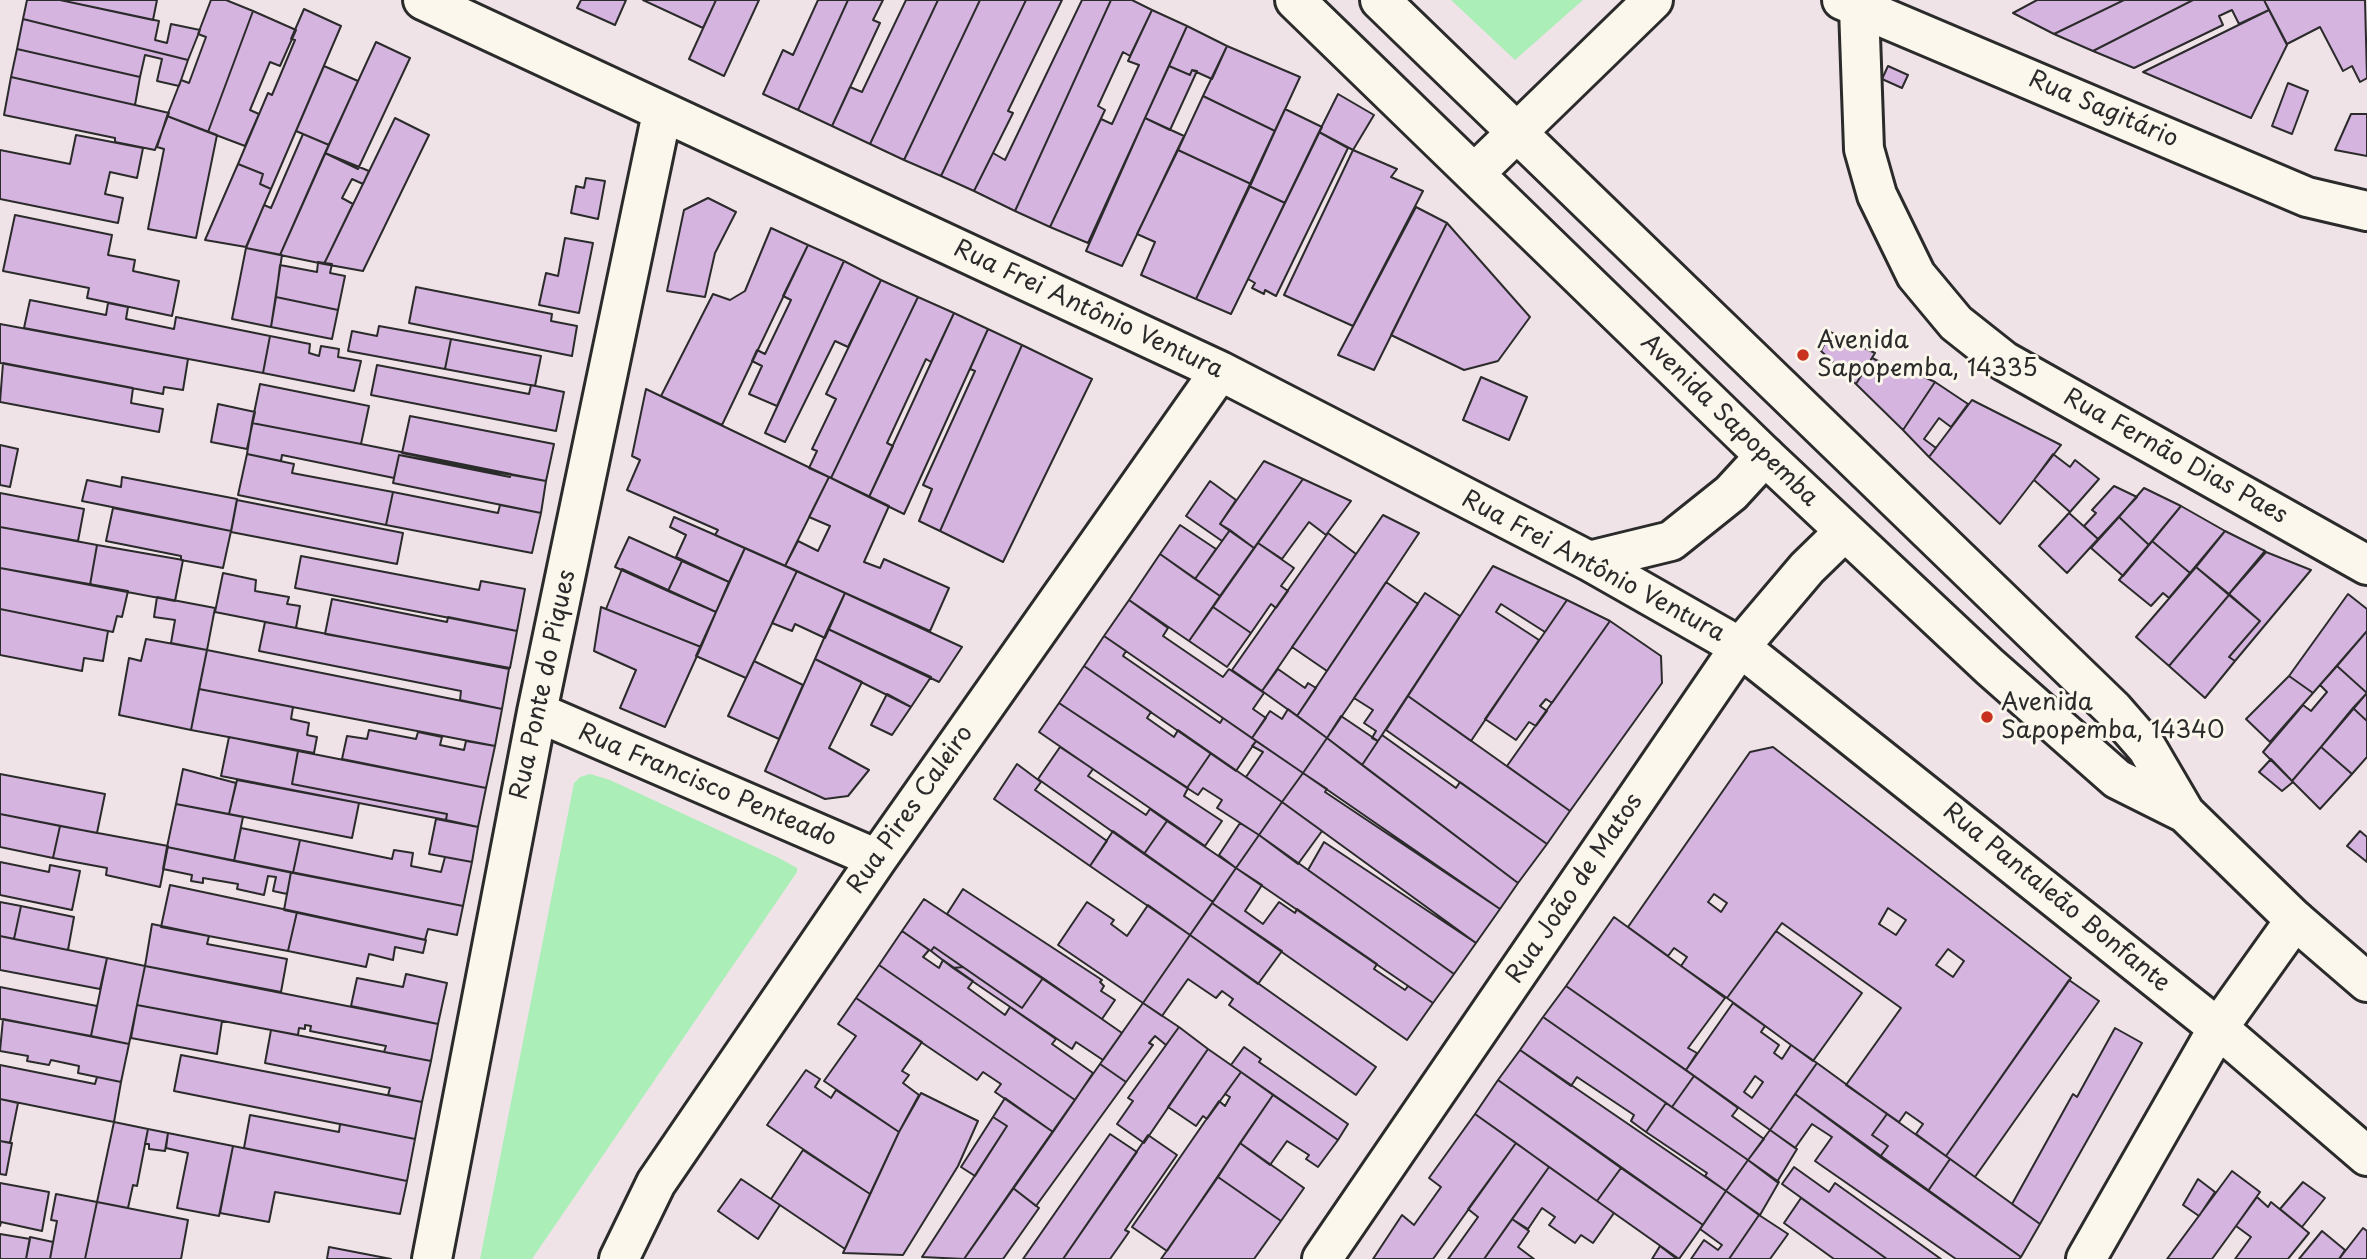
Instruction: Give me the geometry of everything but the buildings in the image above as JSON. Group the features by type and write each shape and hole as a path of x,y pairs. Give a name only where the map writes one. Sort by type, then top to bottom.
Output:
{"street":[{"name":"Rua Frei Antônio Ventura","path":"424,0 1220,371 1589,561 1740,647"},
{"name":"Avenida Sapopemba","path":"1295,0 1844,532 2107,771 2185,813"},
{"name":"Avenida Sapopemba","path":"1380,0 2113,709 2147,748 2185,813 2295,920 2367,982"},
{"path":"1475,173 1653,0"},
{"name":"Rua Sagitário","path":"1851,4 2307,197 2367,211"},
{"name":"Rua Fernão Dias Paes","path":"1851,4 1864,149 1877,195 1916,275 1956,323 2004,361 2367,565"},
{"name":"Rua Ponte do Piques","path":"432,1259 537,712 662,113"},
{"name":"Rua Pires Caleiro","path":"619,1259 656,1184 877,859 1220,371"},
{"path":"1589,561 1671,541 1731,493 1765,456"},
{"name":"Rua João de Matos","path":"1322,1259 1740,647 1807,568 1844,532"},
{"name":"Rua Pantaleão Bonfante","path":"1740,647 2218,1028 2367,1156"},
{"name":"Rua Francisco Penteado","path":"537,712 877,859"},
{"path":"2086,1259 2218,1028 2295,920"}],"green space":[{"path":"1451,0 1583,0 1515,60"},
{"path":"590,774 610,780 779,858 797,868 797,872 532,1259 480,1259 574,783 580,777"}],"place":[{"name":"Avenida Sapopemba, 14335","path":"1803,355"},
{"name":"Avenida Sapopemba, 14340","path":"1987,717"}]}
